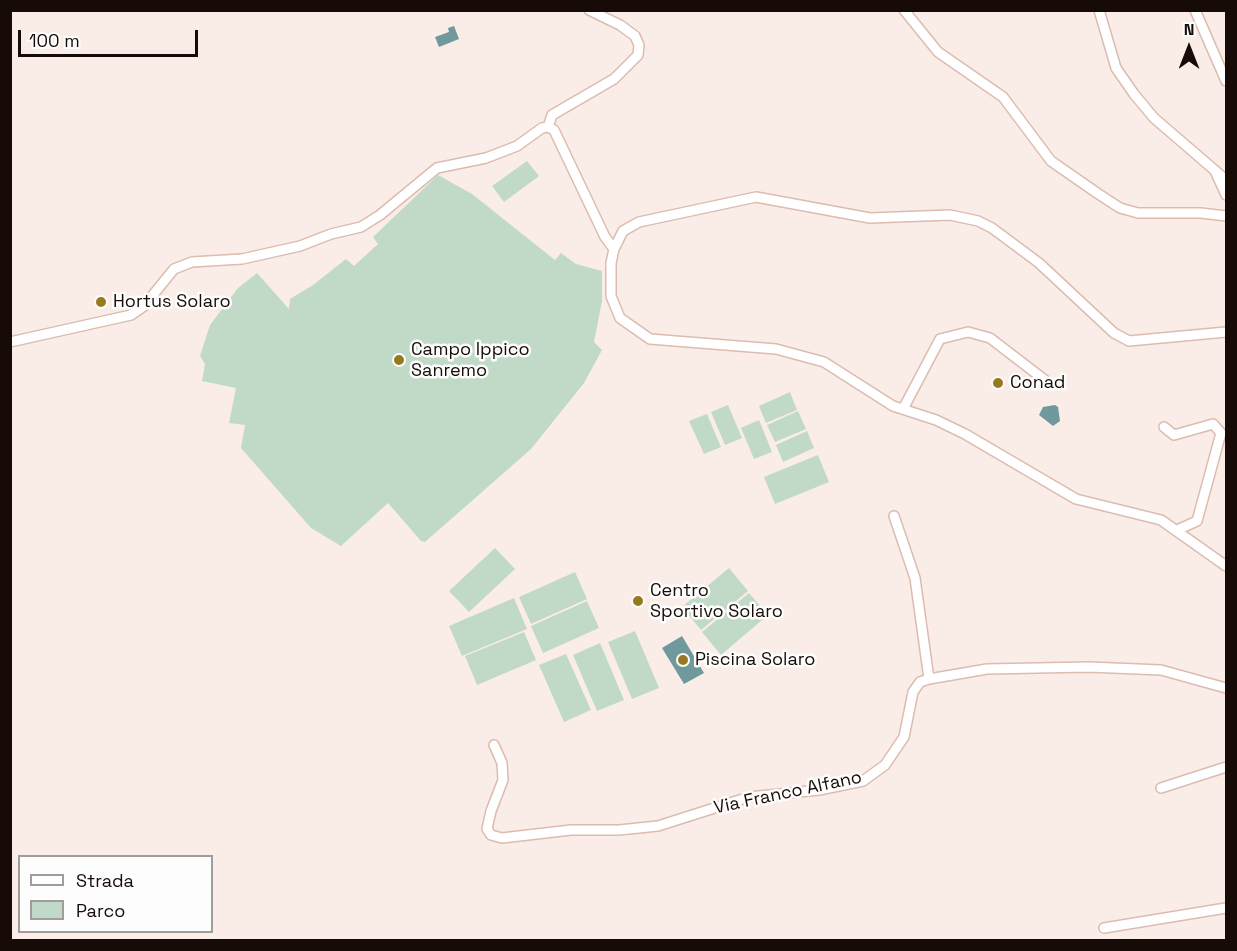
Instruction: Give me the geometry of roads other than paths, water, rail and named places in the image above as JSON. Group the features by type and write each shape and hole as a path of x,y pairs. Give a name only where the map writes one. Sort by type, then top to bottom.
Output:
{"street":[{"path":"549,127 552,114 614,79 638,55 639,45 635,36 620,25 590,10"},
{"path":"904,10 938,52 1003,97 1051,161 1120,208 1138,213 1201,213 1227,216"},
{"path":"1099,10 1116,68 1134,94 1154,118 1227,180"},
{"path":"1195,10 1226,81"},
{"path":"549,127 558,138 605,237 614,249"},
{"path":"10,342 131,315 144,306 174,269 192,262 242,259 300,246 361,226 380,215 437,168 486,158 517,146 542,128 549,127"},
{"path":"1215,171 1227,195"},
{"path":"1227,332 1129,341 1114,333 1039,263 992,228 962,217 870,218 756,197 639,222 623,231 614,249 609,282 611,296 620,318 636,332 650,339 776,349 824,362 893,406 936,420 965,434 1076,500 1094,506 1151,516 1177,530 1227,566"},
{"path":"903,409 940,339 968,332 990,338 1046,381"},
{"path":"1164,427 1174,435 1213,424 1221,433 1197,521 1177,530"},
{"path":"894,516 915,578 929,678 987,669 1089,667 1161,670 1227,688"},
{"name":"Via Franco Alfano","path":"494,745 502,763 502,780 490,811 487,829 491,835 502,838 519,834 658,826 749,796 819,790 863,781 885,765 904,737 913,692 920,682 929,678"},
{"path":"1161,788 1227,767"},
{"path":"1104,928 1227,908"}],"water":[{"path":"454,26 459,39 439,47 435,37 449,32 448,28"},
{"path":"1055,405 1058,407 1060,421 1053,426 1039,415 1043,407"},
{"name":"Piscina Solaro","path":"682,636 704,673 684,684 662,648"}],"place":[{"name":"Hortus Solaro","path":"101,302"},
{"name":"Campo Ippico Sanremo","path":"399,360"},
{"name":"Conad","path":"998,383"},
{"name":"Centro Sportivo Solaro","path":"638,601"},
{"name":"Piscina Solaro","path":"683,660"}]}
